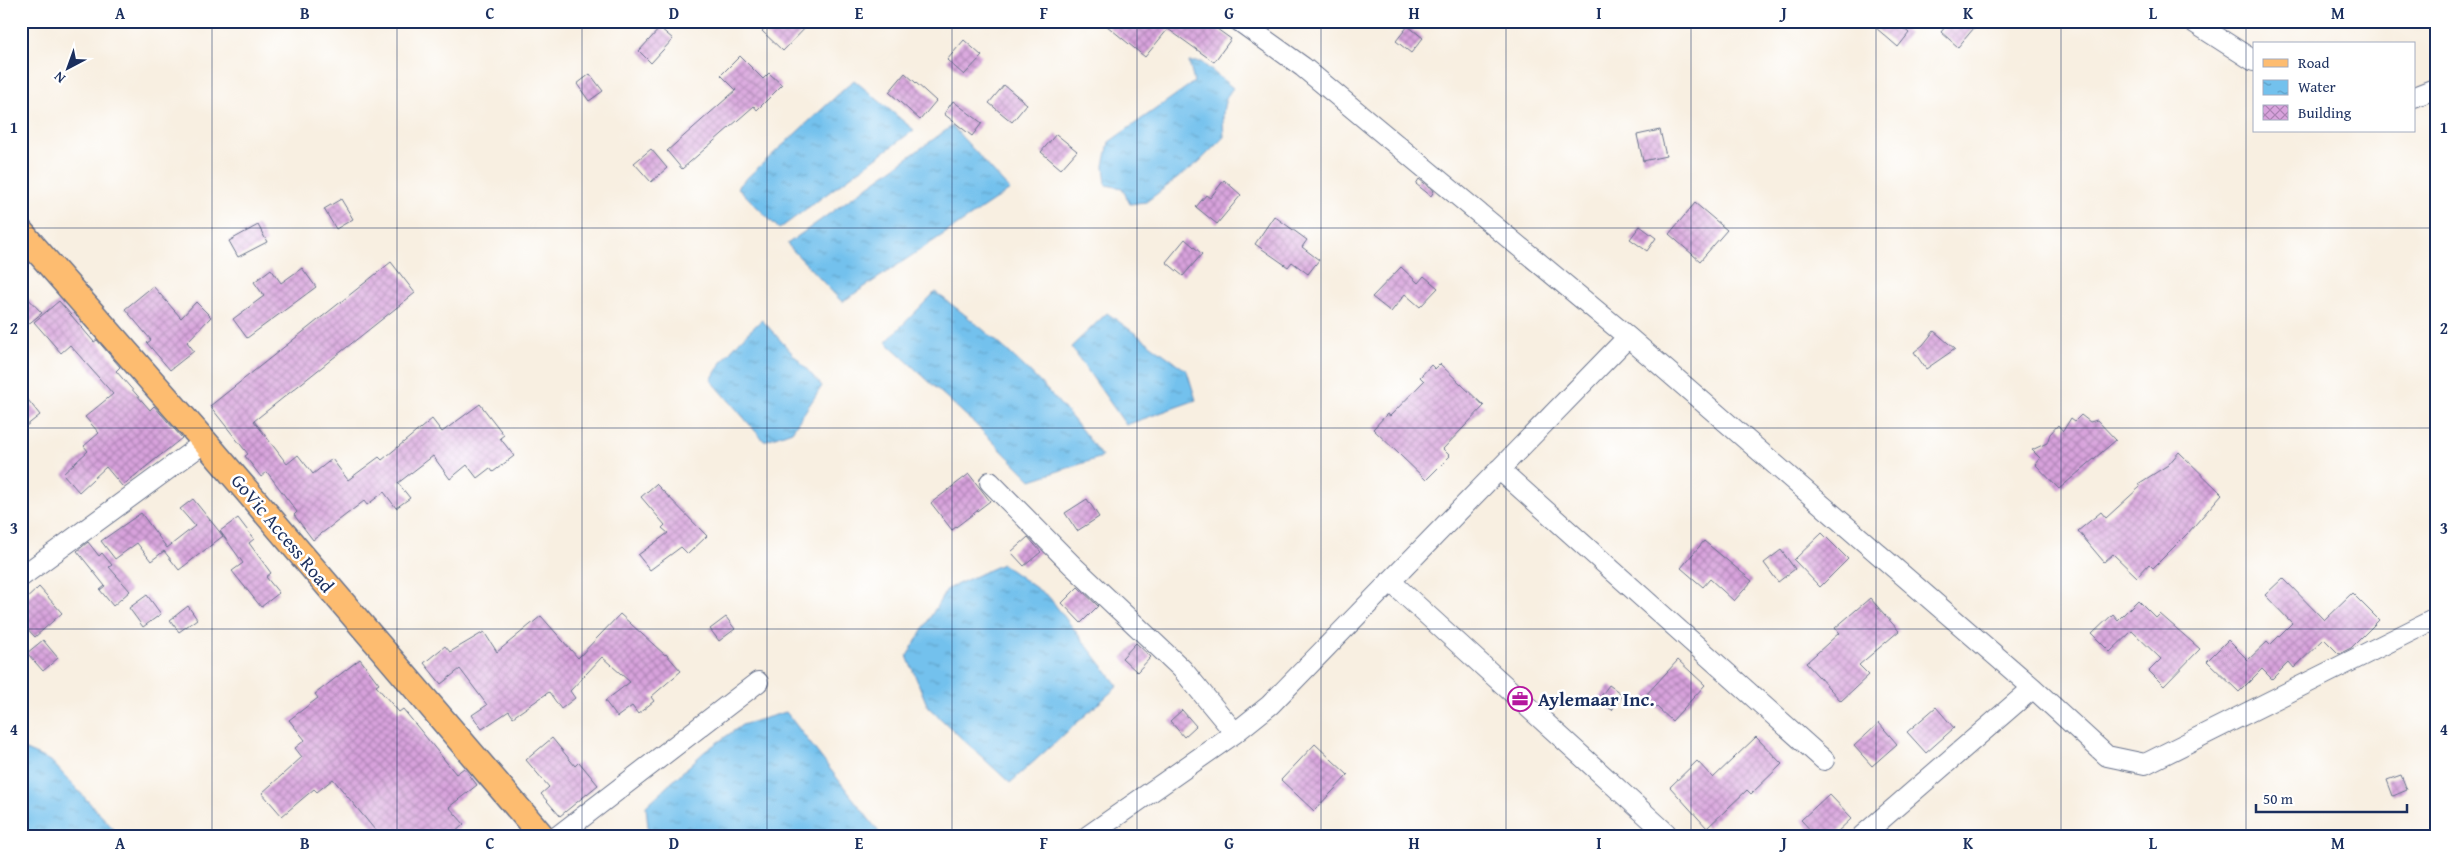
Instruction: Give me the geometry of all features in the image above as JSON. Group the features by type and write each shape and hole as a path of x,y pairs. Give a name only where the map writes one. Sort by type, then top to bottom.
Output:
{"main road":[{"name":"GoVic Access Road","path":"21,232 205,442 542,836"}],"street":[{"path":"1239,21 1303,67 1628,337 2033,688 2107,756 2145,764 2437,618"},
{"path":"2192,21 2253,60"},
{"path":"2416,96 2437,88"},
{"path":"1088,836 1235,733 1270,705 1628,337"},
{"path":"21,577 205,442"},
{"path":"1499,469 1824,760"},
{"path":"990,482 1072,565 1182,669 1235,733"},
{"path":"1390,581 1666,833"},
{"path":"558,836 758,682"},
{"path":"1862,836 2033,688"}],"water":[{"path":"1189,62 1201,62 1233,88 1224,105 1224,137 1199,162 1146,202 1130,204 1122,188 1106,185 1104,166 1109,142 1194,82"},
{"path":"854,80 914,130 779,229 737,187"},
{"path":"952,126 1010,190 842,302 787,244"},
{"path":"935,292 981,328 1025,368 1066,411 1102,457 1031,480 972,421 886,342"},
{"path":"1107,313 1187,371 1196,400 1126,425 1071,347"},
{"path":"762,320 822,386 792,431 764,441 711,380 721,363"},
{"path":"1002,564 1049,597 1118,686 1010,783 928,707 907,656 947,589"},
{"path":"786,712 882,836 649,836 646,806 704,752 742,725"},
{"path":"21,748 51,761 120,836 21,836"}],"building":[{"path":"771,21 812,21 783,51 762,31"},
{"path":"1101,21 1206,21 1231,39 1214,62 1168,29 1145,57"},
{"path":"1868,21 1895,21 1909,33 1898,47"},
{"path":"1950,21 1966,21 1974,28 1958,47 1941,32"},
{"path":"1408,26 1423,38 1411,53 1396,41"},
{"path":"660,28 673,39 651,63 639,51"},
{"path":"964,40 982,56 964,75 947,60"},
{"path":"740,56 763,79 769,73 782,85 757,110 754,106 682,169 667,151 736,90 721,75"},
{"path":"905,73 936,101 920,120 889,92"},
{"path":"590,74 603,91 589,101 577,84"},
{"path":"1004,85 1027,104 1012,122 989,103"},
{"path":"953,101 982,123 972,136 944,114"},
{"path":"1660,130 1666,156 1643,161 1637,135"},
{"path":"1056,134 1077,151 1061,169 1041,152"},
{"path":"651,149 667,168 651,182 634,163"},
{"path":"1419,179 1434,191 1431,196 1416,184"},
{"path":"1224,180 1241,195 1217,224 1196,207 1206,195 1210,198"},
{"path":"341,199 353,219 336,229 324,209"},
{"path":"1695,203 1727,230 1700,261 1669,234"},
{"path":"1274,216 1307,240 1302,247 1319,260 1308,274 1292,262 1288,267 1255,244"},
{"path":"258,225 267,242 238,257 229,241"},
{"path":"1640,226 1656,238 1647,251 1630,239"},
{"path":"1185,239 1202,254 1183,276 1166,262"},
{"path":"391,262 415,293 254,421 287,464 298,455 313,474 332,459 348,480 379,457 382,460 432,419 442,432 480,404 504,435 500,438 514,456 493,472 490,468 477,478 467,465 450,479 433,456 398,483 410,498 396,508 384,492 367,505 364,501 313,540 294,515 297,512 267,472 261,477 245,456 248,454 210,406"},
{"path":"1401,267 1418,283 1424,276 1438,288 1420,307 1405,294 1391,312 1372,297"},
{"path":"302,268 316,287 247,338 233,319 264,296 254,282 271,269 281,283"},
{"path":"153,286 181,318 196,302 211,317 187,342 194,351 170,370 147,343 151,340 125,309"},
{"path":"21,291 42,313 21,330"},
{"path":"59,301 94,342 97,340 120,367 116,371 150,410 154,406 182,438 122,486 106,467 79,492 63,474 88,451 84,446 99,433 85,417 113,394 70,345 61,353 34,322"},
{"path":"1934,331 1955,349 1926,369 1914,352 1923,345"},
{"path":"1440,364 1484,406 1443,449 1450,456 1426,480 1373,429 1387,414 1390,416 1424,381 1420,377 1431,365 1435,369"},
{"path":"21,391 40,415 21,430"},
{"path":"2081,415 2090,422 2097,420 2116,440 2059,489 2035,464 2040,458 2032,450 2047,443 2050,434 2058,425 2063,431 2071,418 2075,421"},
{"path":"2179,452 2222,494 2188,533 2153,568 2149,564 2137,577 2113,554 2104,562 2078,531 2101,512 2106,518 2140,487 2138,484 2168,465"},
{"path":"969,474 990,501 952,530 931,503"},
{"path":"656,484 707,536 688,554 681,547 650,570 638,555 668,533 662,528 665,525 641,497"},
{"path":"193,499 223,536 179,570 164,551 151,561 137,543 115,559 101,541 141,513 167,548 195,526 180,509"},
{"path":"1087,499 1099,517 1077,531 1065,513"},
{"path":"238,518 254,539 249,543 271,573 266,577 279,593 261,607 232,571 243,563 220,531"},
{"path":"1822,533 1848,559 1820,587 1794,560"},
{"path":"1028,537 1041,552 1024,566 1011,552"},
{"path":"1704,541 1752,581 1734,601 1710,579 1703,587 1681,568"},
{"path":"88,542 99,556 102,553 112,565 109,567 130,591 113,606 100,590 105,586 77,551"},
{"path":"1781,550 1795,569 1778,582 1764,563"},
{"path":"2283,578 2324,620 2352,593 2379,620 2351,648 2339,654 2324,639 2294,668 2289,662 2272,679 2262,669 2239,692 2207,661 2228,640 2248,660 2267,642 2270,645 2292,623 2265,595"},
{"path":"39,587 62,613 35,637 21,622 21,604"},
{"path":"1078,587 1098,606 1081,623 1062,603"},
{"path":"147,595 161,614 143,627 129,608"},
{"path":"1870,598 1899,631 1859,665 1869,675 1841,701 1806,663 1839,633 1835,628"},
{"path":"2138,600 2156,618 2160,614 2200,649 2164,686 2149,671 2161,659 2132,631 2110,652 2092,634 2113,614 2118,620"},
{"path":"188,606 197,619 179,632 170,620"},
{"path":"620,614 666,654 681,671 651,697 654,701 638,714 632,706 617,717 605,701 630,682 602,657 570,691 575,698 561,709 549,692 513,717 509,711 482,729 472,715 487,705 460,669 441,684 424,663 445,646 450,652 484,632 497,652 541,616 578,658"},
{"path":"726,617 735,629 719,641 710,629"},
{"path":"43,640 58,658 43,671 27,653"},
{"path":"1136,643 1151,657 1137,672 1122,658"},
{"path":"360,659 379,684 376,686 399,712 403,709 456,774 464,768 477,785 449,807 464,824 451,836 380,836 333,779 317,792 314,789 282,816 262,793 302,757 295,748 305,740 289,720 318,698 315,694"},
{"path":"1678,660 1705,685 1672,721 1645,696"},
{"path":"1609,685 1623,695 1612,710 1598,700"},
{"path":"1936,707 1954,728 1926,753 1907,732"},
{"path":"1182,710 1196,726 1184,737 1170,721"},
{"path":"1879,723 1897,744 1872,766 1854,746"},
{"path":"1756,737 1782,764 1751,794 1747,790 1707,828 1670,787 1697,761 1713,778"},
{"path":"552,738 575,766 579,762 598,785 560,816 541,794 549,787 526,760"},
{"path":"1315,744 1348,775 1314,811 1281,780"},
{"path":"2401,775 2407,790 2393,796 2387,780"},
{"path":"1829,794 1852,818 1833,836 1816,836 1801,820"}],"place":[{"name":"Aylemaar Inc.","path":"1520,699"}]}
